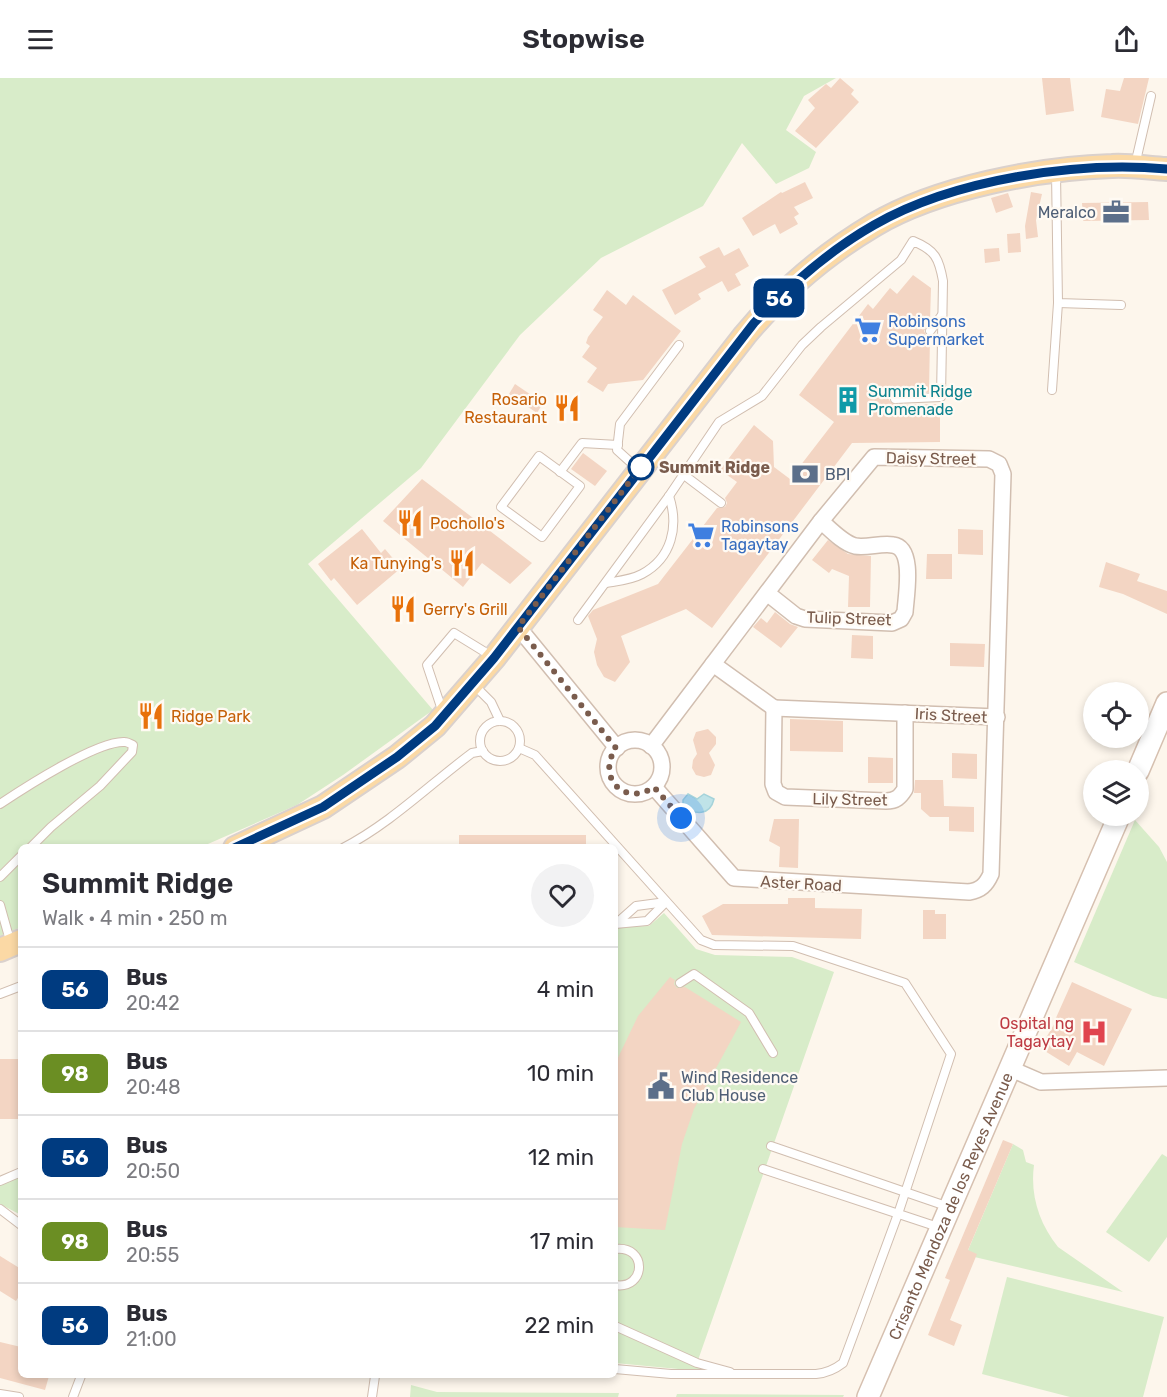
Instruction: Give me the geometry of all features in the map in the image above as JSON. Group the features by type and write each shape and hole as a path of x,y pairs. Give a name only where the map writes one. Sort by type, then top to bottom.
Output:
{"main road":[{"path":"243,844 323,807 397,757 444,716 494,658 754,323 780,296 839,247 876,224 943,196 973,187 1056,171 1112,166 1167,169"},
{"path":"1143,760 1167,703"},
{"name":"Crisanto Mendoza de los Reyes Avenue","path":"868,1397 1115,826"}],"street":[{"name":"Daisy Street","path":"821,521 874,457 989,459 999,464 1003,474 997,717"},
{"name":"Tulip Street","path":"767,593 796,616 805,619 892,623 901,619 905,612 907,569 907,558 903,549 894,545 855,546 821,521"},
{"path":"651,746 821,521"},
{"path":"518,627 616,748"},
{"path":"713,664 774,708 905,712"},
{"name":"Lily Street","path":"774,708 773,784 776,792 785,797 886,801 893,801 901,796 905,789 905,712"},
{"name":"Iris Street","path":"905,712 997,717"},
{"name":"Aster Road","path":"654,787 734,879 979,891 987,883 991,874 997,717"},
{"path":"633,741 651,746 661,758 662,766 662,774 654,787 637,794 619,789 609,774 609,765 616,748 633,741"},
{"path":"1011,1069 1041,1082 1167,1078"}],"lane":[{"path":"1134,166 1151,96"},
{"path":"1052,390 1058,303 1056,171"},
{"path":"578,620 684,475 719,422 762,396 802,345 901,260 913,241 929,248 940,264 943,281 941,397 895,399"},
{"path":"1058,303 1121,305"},
{"path":"930,331 942,315"},
{"path":"640,470 617,450 620,424 679,345"},
{"path":"560,472 582,443 618,445"},
{"path":"539,456 560,472 580,486 542,537 501,507 539,456"},
{"path":"684,475 721,503"},
{"path":"606,583 641,575 653,567 667,549 674,530 674,512 669,496"},
{"path":"444,716 427,665 454,633 494,658"},
{"path":"473,684 491,702 500,721"},
{"path":"351,844 406,808 472,753 483,752 493,759 506,760 519,748 519,735 516,729 500,721 489,725 484,729 480,740 483,752"},
{"path":"0,804 70,761 108,745 126,741 133,745 132,752 100,786 34,844"},
{"path":"519,748 535,755 614,844"},
{"path":"618,848 700,940 714,945 793,946 905,983 951,1054 898,1214 843,1363 827,1373 671,1374 618,1369"},
{"path":"0,877 18,859"},
{"path":"618,923 647,921 666,902"},
{"path":"618,922 636,906 666,902"},
{"path":"0,905 11,946"},
{"path":"680,983 694,974 749,1013 773,1053"},
{"path":"0,994 18,987"},
{"path":"771,1146 951,1208"},
{"path":"763,1169 942,1228"},
{"path":"0,1181 18,1173"},
{"path":"0,1209 18,1223"},
{"path":"618,1249 629,1250 634,1254 639,1265 632,1282 618,1286"},
{"path":"618,1327 697,1363 740,1375"},
{"path":"73,1397 80,1378"},
{"path":"372,1397 375,1378"},
{"path":"0,1394 19,1397"}],"green space":[{"path":"0,78 836,78 804,96 786,130 816,152 809,168 776,184 742,143 703,206 601,258 520,335 421,468 308,564 433,710 297,805 208,844 18,844 18,928 0,936"},
{"path":"1132,826 1140,826 1159,847 1167,862 1167,999 1153,996 1074,962"},
{"path":"664,913 696,949 715,955 792,957 834,972 697,1363 731,1374 618,1363 618,927 649,926"},
{"path":"1013,1144 1023,1150 1026,1162 1034,1165 1033,1187 1037,1208 1051,1238 1058,1247 1123,1292 966,1255"},
{"path":"1162,1154 1167,1157 1167,1237 1149,1262 1106,1232"},
{"path":"18,1173 18,1213 0,1204 0,1181"},
{"path":"1007,1277 1164,1317 1143,1397 1070,1397 982,1374"},
{"path":"411,1385 437,1392 619,1393 618,1397 410,1397"},
{"path":"677,1394 844,1395 843,1397 676,1397"}],"water":[{"path":"688,794 697,799 704,794 714,799 709,809 697,812 683,806 683,800"}],"building":[{"path":"840,78 854,90 851,94 859,102 816,148 795,131 815,108 808,100 826,84 831,88"},
{"path":"1042,78 1070,78 1074,111 1046,115"},
{"path":"1124,78 1149,78 1138,124 1101,117 1106,89 1120,91"},
{"path":"805,182 813,198 794,207 799,214 794,217 798,224 780,234 775,224 753,236 742,218 781,192"},
{"path":"1031,192 1042,194 1036,220 1038,237 1026,239 1025,226"},
{"path":"1008,193 1013,207 996,213 991,198"},
{"name":"Meralco","path":"1148,202 1149,220 1083,221 1082,203"},
{"path":"1020,233 1021,252 1008,253 1007,234"},
{"path":"719,247 724,256 739,248 749,266 735,274 741,285 728,292 722,281 698,294 701,299 675,315 662,290 706,267 699,257"},
{"path":"999,248 1000,261 985,263 984,249"},
{"name":"Summit Ridge Promenade","path":"913,275 931,288 930,321 924,331 930,337 929,392 894,393 889,400 895,405 940,404 940,442 852,443 712,628 686,609 621,636 630,662 615,682 604,677 597,665 594,652 597,639 588,616 593,610 658,584 717,508 725,507 727,503 725,498 737,482 720,470 754,425 773,441 774,467 790,479 834,422 799,395 868,304 873,309 890,288 897,294"},
{"path":"607,290 626,305 633,295 681,331 643,380 608,384 603,392 587,382 597,368 582,357 590,346 586,343 588,337 603,317 593,310"},
{"path":"515,384 543,403 537,413 509,394"},
{"path":"583,453 607,471 595,486 571,469"},
{"path":"422,479 532,563 510,584 482,563 463,587 383,521"},
{"path":"362,529 381,553 385,549 401,568 357,605 334,578 331,581 318,564"},
{"path":"958,529 983,530 983,555 958,554"},
{"path":"828,540 848,554 871,556 870,607 848,607 849,576 832,569 829,573 812,560"},
{"path":"927,554 952,554 952,579 926,579"},
{"path":"1106,562 1140,574 1137,581 1167,591 1167,614 1123,594 1099,587"},
{"path":"775,612 790,624 798,627 781,648 753,627 761,618 767,623"},
{"path":"852,635 873,636 873,659 851,658"},
{"path":"950,643 985,644 984,667 950,666"},
{"path":"790,719 843,721 843,752 790,751"},
{"path":"708,729 716,737 716,744 709,753 715,765 711,775 704,777 696,775 692,768 697,754 693,740 696,732"},
{"path":"952,753 977,754 977,779 952,778"},
{"path":"868,757 893,758 893,783 868,783"},
{"path":"915,780 943,780 944,806 974,807 974,832 949,831 949,817 930,817 921,809 921,793 914,793"},
{"path":"774,819 799,819 798,868 779,867 780,847 769,841"},
{"path":"459,835 586,835 586,844 459,844"},
{"path":"788,898 815,898 815,908 862,909 861,939 712,935 702,916 723,904 788,904"},
{"path":"923,910 935,910 935,914 946,914 946,939 923,939"},
{"name":"Wind Residence Club House","path":"670,977 675,980 674,984 677,988 685,987 741,1022 694,1109 682,1144 665,1230 618,1227 618,1058 638,1016"},
{"path":"1072,982 1132,1009 1104,1066 1077,1052 1069,1066 1040,1048 1056,1021"},
{"path":"0,1059 18,1059 18,1119 0,1119"},
{"path":"1003,1140 1013,1144 968,1250 977,1254 950,1320 962,1325 954,1346 928,1335 950,1280 945,1278"},
{"path":"0,1256 18,1267 18,1298 16,1301 0,1291"},
{"path":"0,1342 18,1346 18,1378 48,1378 45,1390 0,1378"}],"bus line":[{"name":"56","path":"243,844 323,807 397,757 435,726 494,658 754,323 780,296 839,247 876,224 911,208 973,187 1036,174 1086,168 1134,166 1167,169"}],"place":[{"name":"Meralco","path":"1116,212"},
{"name":"Robinsons Supermarket","path":"868,330"},
{"name":"Summit Ridge Promenade","path":"848,400"},
{"name":"Rosario Restaurant","path":"567,408"},
{"name":"Summit Ridge","path":"641,467"},
{"name":"BPI","path":"805,474"},
{"name":"Pochollo's","path":"410,523"},
{"name":"Robinsons Tagaytay","path":"701,535"},
{"name":"Ka Tunying's","path":"462,563"},
{"name":"Gerry's Grill","path":"403,609"},
{"name":"Ridge Park","path":"151,716"},
{"name":"Ospital ng Tagaytay","path":"1094,1032"},
{"name":"Wind Residence Club House","path":"661,1086"}],"route":[{"path":"641,467 518,627 616,748 609,765 609,774 613,782 619,789 628,793 646,792 654,787 681,818"}]}
